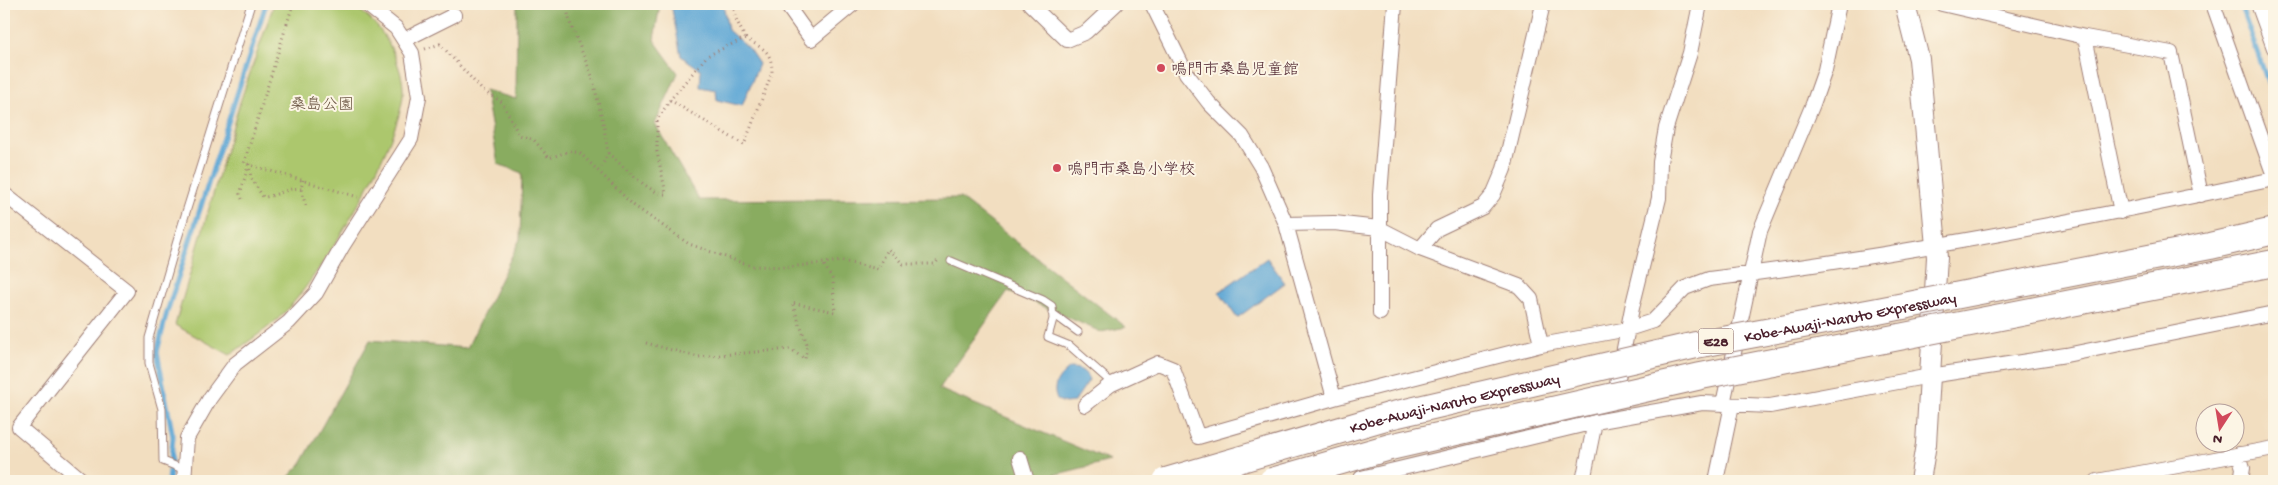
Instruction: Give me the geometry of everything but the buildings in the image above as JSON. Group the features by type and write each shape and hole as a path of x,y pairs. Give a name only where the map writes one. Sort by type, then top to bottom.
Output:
{"highway":[{"name":"Kobe-Awaji-Naruto Expressway","path":"1166,481 1389,416 1686,347 1927,302 2210,246 2274,231"},
{"name":"Kobe-Awaji-Naruto Expressway","path":"1272,481 1390,446 1701,376 2274,263"}],"street":[{"path":"184,476 187,438 210,398 235,364 289,322 316,293 342,247 411,139 419,97 412,53 396,28 366,4"},
{"path":"786,4 811,40 853,4"},
{"path":"1030,4 1067,40 1086,32 1116,4"},
{"path":"1152,4 1186,73 1208,104 1242,136 1261,166 1286,224 1334,398"},
{"path":"1380,313 1379,228 1395,4"},
{"path":"1420,249 1437,229 1483,207 1493,195 1504,169 1543,4"},
{"path":"1610,420 1628,329 1659,198 1660,162 1666,128 1690,53 1700,4"},
{"path":"1716,481 1727,404 1750,274 1760,231 1813,104 1824,70 1839,4"},
{"path":"1905,4 1919,59 1936,246 1926,444 1920,481"},
{"path":"1942,4 2085,37 2171,53 2201,195"},
{"path":"2213,4 2274,176"},
{"path":"2258,4 2273,41"},
{"path":"404,40 451,10"},
{"path":"2085,37 2121,212"},
{"path":"1085,405 1112,383 1158,363 1173,370 1198,437 1334,398 1541,345 1628,329 1653,321 1686,288 1709,279 1936,246 2121,212 2274,180"},
{"path":"4,194 126,291 19,427 83,481"},
{"path":"1286,224 1334,223 1379,228 1420,249 1519,286 1532,299 1541,345"},
{"path":"1363,481 1361,478 1595,422 1702,403 1770,406 1930,376 2066,355 2274,313"},
{"path":"1583,481 1595,422"},
{"path":"2097,481 2274,448"},
{"path":"2239,454 2243,468 2241,481"},
{"path":"1020,458 1027,481"}],"lane":[{"path":"184,476 163,461 162,409 149,363 149,338 174,250 251,4"},
{"path":"951,260 1043,300 1052,306 1053,319 1048,337 1070,346 1112,383"},
{"path":"1052,313 1078,332"}],"path":[{"path":"293,4 244,163 360,198"},
{"path":"566,4 570,23 592,76 608,154 600,170"},
{"path":"670,100 744,145 772,73 772,60 768,52 745,38 736,19 733,4"},
{"path":"608,154 660,195 666,194 655,137 657,120 670,100 707,56 745,38"},
{"path":"412,53 440,44 483,91 502,102 519,135 534,140 549,158 570,151 580,153 600,170 632,205 689,244 750,266 788,268 842,261 878,269 888,249 903,264 935,264 941,258 951,260"},
{"path":"249,164 251,178 263,197 273,197 296,188 301,189"},
{"path":"242,199 240,194 249,164"},
{"path":"303,180 301,189 306,207"},
{"path":"646,343 698,357 790,349 805,359 807,344 792,303 835,312 833,280 823,264"}],"green space":[{"name":"桑島公園","path":"340,3 360,11 373,22 391,48 398,65 403,95 398,117 388,145 374,176 357,208 319,268 280,317 230,355 175,325 240,102 274,4"},
{"path":"517,4 660,4 654,40 678,73 655,124 699,200 960,198 1126,327 1101,332 1008,291 939,389 1110,461 1029,481 285,481 301,464 370,340 467,348 520,239 522,173 498,164 485,90 516,99"}],"water":[{"path":"671,4 723,4 728,30 749,49 759,64 742,106 717,100 716,90 700,87 701,70 681,56"},
{"path":"1267,258 1285,283 1237,318 1219,292"},
{"path":"1070,368 1082,371 1089,380 1074,402 1065,403 1057,400 1055,390 1059,378"}],"waterway":[{"path":"169,481 173,437 157,352 167,312 266,4"},
{"path":"2240,4 2274,99"}],"place":[{"name":"鳴門市桑島児童館","path":"1161,68"},
{"name":"鳴門市桑島小学校","path":"1057,168"}]}
